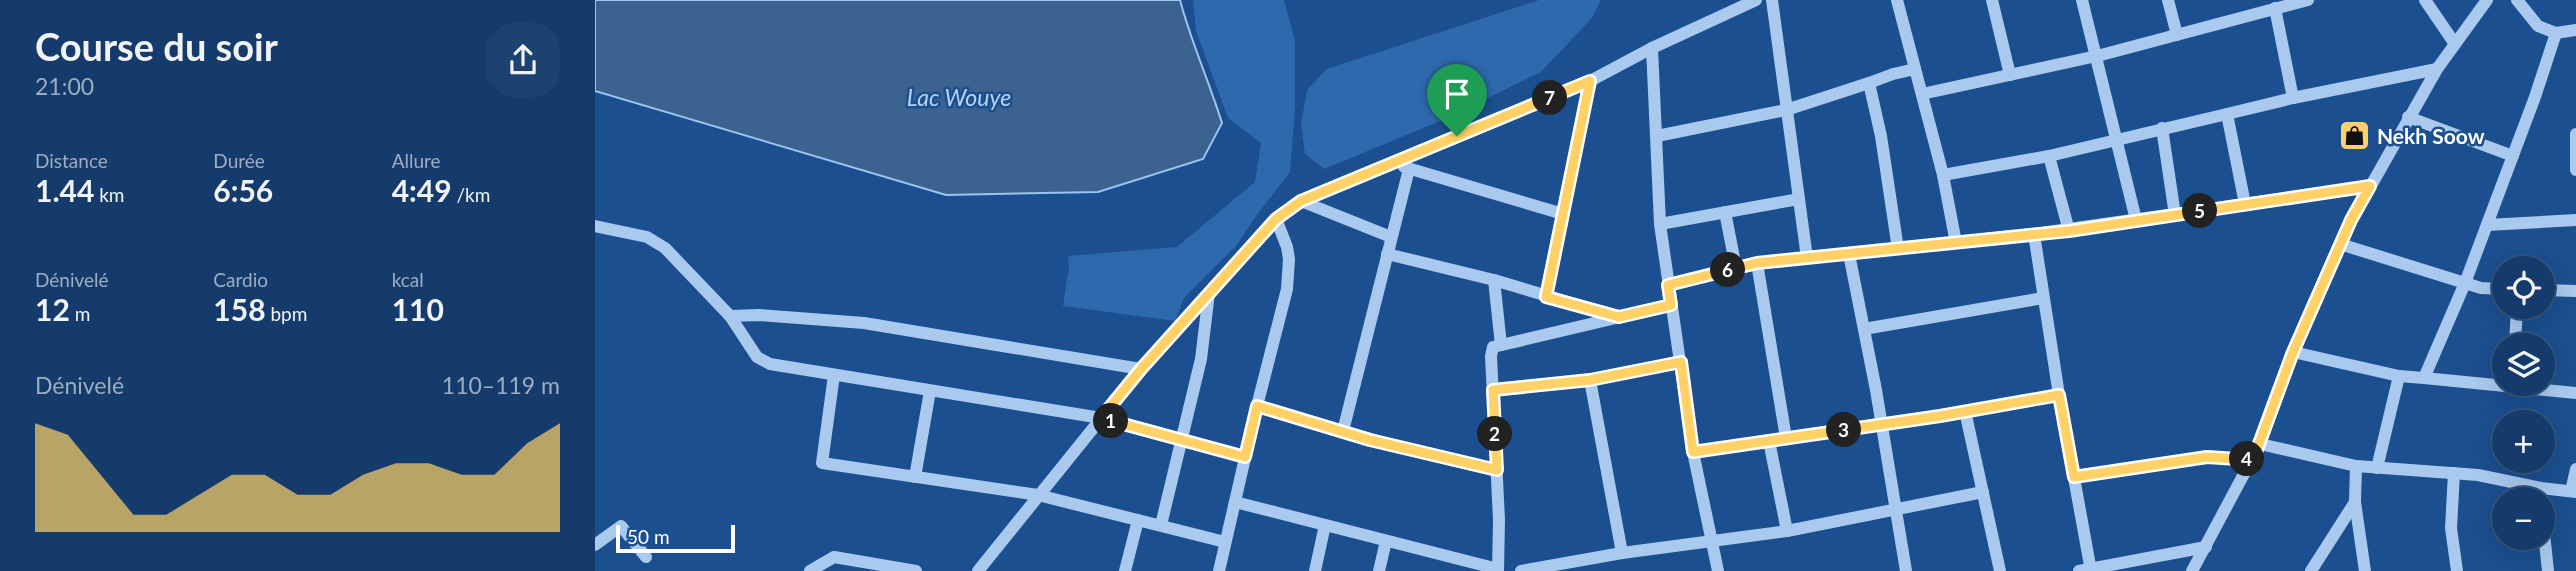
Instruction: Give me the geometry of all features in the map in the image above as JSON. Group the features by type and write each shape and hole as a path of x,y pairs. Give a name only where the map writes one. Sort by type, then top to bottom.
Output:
{"street":[{"path":"978,571 1141,369 1276,219 1301,201 1590,81 1652,48 1756,0"},
{"path":"1772,0 1807,258"},
{"path":"1897,0 1943,175 1956,243"},
{"path":"1992,0 2010,75"},
{"path":"2081,0 2136,220"},
{"path":"2168,0 2177,35"},
{"path":"1921,94 2096,57 2177,35 2260,6 2275,8 2308,0"},
{"path":"2425,0 2455,44"},
{"path":"2192,571 2253,460 2293,352 2340,244 2407,117 2437,69 2487,0"},
{"path":"2517,0 2538,26 2556,33 2576,30"},
{"path":"2275,8 2293,98"},
{"path":"2424,377 2465,283 2556,33"},
{"path":"1652,48 1660,224 1693,452 1717,571"},
{"path":"1657,136 1786,110 1915,69"},
{"path":"1943,175 2049,156 2293,98 2437,69"},
{"path":"1546,297 1590,81"},
{"path":"1870,83 1898,249"},
{"path":"2227,114 2245,204"},
{"path":"2407,117 2513,156"},
{"path":"2162,128 2175,215"},
{"path":"2576,134 2576,170"},
{"path":"2049,156 2069,231"},
{"path":"1390,163 1563,214"},
{"path":"1343,431 1409,169"},
{"path":"1668,285 1757,263 2069,231 2370,186"},
{"path":"1660,224 1799,199"},
{"path":"1301,201 1391,237"},
{"path":"1725,212 1736,268"},
{"path":"1221,571 1225,542 1289,272 1287,247 1276,219"},
{"path":"2487,225 2576,220"},
{"path":"595,226 647,237 665,248 730,316 757,357 779,366 1101,418 1245,457"},
{"path":"2034,234 2087,570 2206,547"},
{"path":"2340,244 2481,288 2492,288"},
{"path":"1387,254 1494,280 1619,317"},
{"path":"1849,254 1906,571"},
{"path":"1757,263 1786,438"},
{"path":"1494,280 1501,345"},
{"path":"2555,290 2576,291"},
{"path":"1161,525 1201,359 1209,293"},
{"path":"1864,328 2043,298"},
{"path":"1235,502 1386,541 1471,567 1498,570 1497,470 1491,356 1493,348 1671,305"},
{"path":"730,316 759,315 864,323 1141,369"},
{"path":"2293,352 2399,376 2492,382"},
{"path":"1493,390 1590,380 1681,362"},
{"path":"834,375 822,463 1038,495 1225,542"},
{"path":"2377,468 2399,376"},
{"path":"1590,380 1622,553"},
{"path":"2555,390 2576,393"},
{"path":"915,477 930,391"},
{"path":"1693,452 1881,425 2059,395"},
{"path":"1257,406 1391,445 1497,470"},
{"path":"1965,411 2000,571"},
{"path":"1769,441 1787,531"},
{"path":"2260,444 2356,466 2478,475 2520,487"},
{"path":"2074,477 2207,457 2253,460"},
{"path":"2356,466 2355,502 2365,571"},
{"path":"2555,492 2574,491 2576,470"},
{"path":"2454,473 2451,528 2457,571"},
{"path":"1521,571 1561,568 1622,553 1787,531 1983,492"},
{"path":"2311,571 2355,502"},
{"path":"1125,571 1138,520"},
{"path":"1315,571 1325,525"},
{"path":"595,545 621,526 646,557"},
{"path":"1379,571 1386,541"},
{"path":"2546,550 2548,571"},
{"path":"810,571 835,556 916,571"}],"shaded area":[{"path":"1193,0 1284,0 1295,41 1295,108 1290,172 1236,246 1184,298 1175,321 1063,306 1068,256 1177,247 1255,182 1261,143 1228,118 1196,31"},
{"path":"1539,0 1601,0 1592,18 1541,72 1445,119 1324,169 1305,154 1301,124 1307,90 1327,69"}],"water":[{"name":"Lac Wouye","path":"595,0 1180,0 1222,123 1203,159 1098,192 946,195 595,91"}],"place":[{"name":"Nekh Soow","path":"2354,135"}],"route":[{"path":"1590,81 1546,297 1619,317 1671,305 1668,285 1757,263 2069,231 2370,186 2351,220 2293,352 2253,460 2207,457 2074,477 2059,395 1940,416 1693,452 1681,362 1590,380 1493,390 1497,470 1370,440 1257,406 1245,457 1101,418 1141,369 1276,219 1301,201 1457,136 1590,81"}]}
